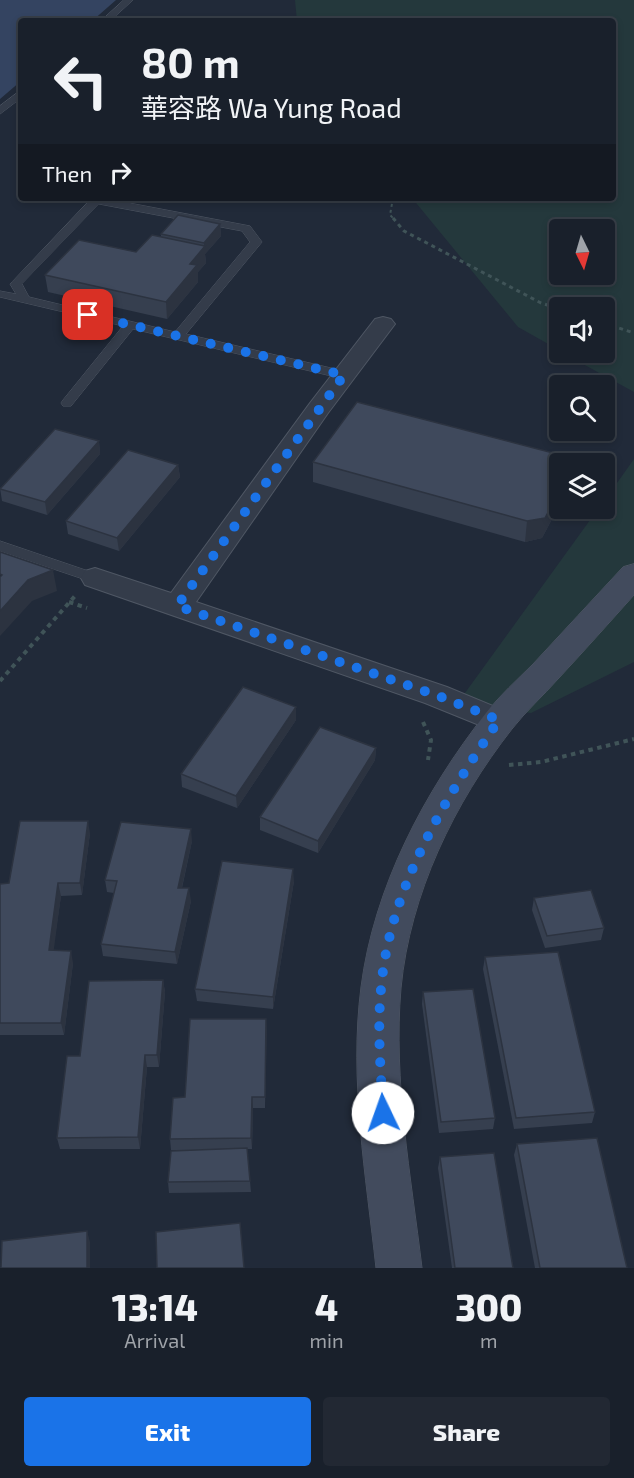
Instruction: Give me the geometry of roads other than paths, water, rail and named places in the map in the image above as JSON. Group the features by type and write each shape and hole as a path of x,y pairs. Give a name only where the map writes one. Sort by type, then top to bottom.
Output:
{"street":[{"path":"177,606 332,411 344,375 383,324"},
{"path":"399,1268 384,1136 379,1043 381,988 387,953 407,883 420,851 455,786 499,720 634,575"},
{"path":"95,578 436,695 499,720"}],"lane":[{"path":"108,18 129,0"},
{"path":"0,111 18,97"},
{"path":"25,300 16,284 95,201"},
{"path":"107,201 246,228 256,242 178,336"},
{"path":"0,294 344,375"},
{"path":"67,403 130,325"},
{"path":"0,546 95,578"}],"water":[{"path":"0,0 116,0 95,18 18,18 18,84 0,99"}]}
